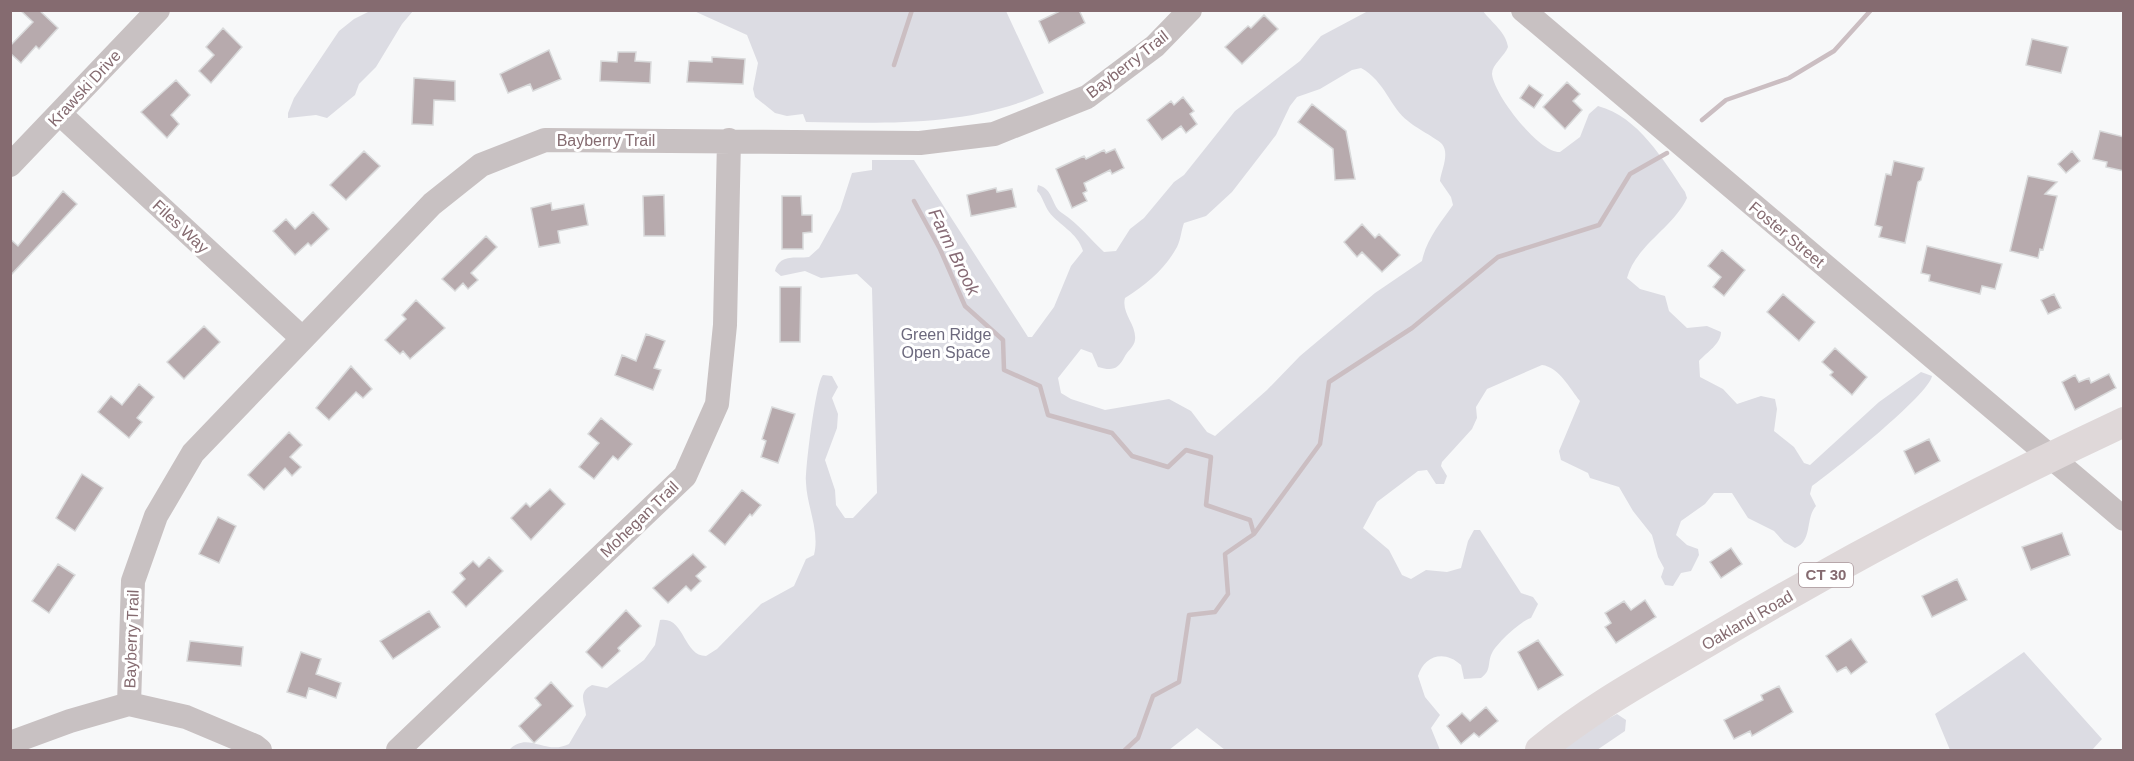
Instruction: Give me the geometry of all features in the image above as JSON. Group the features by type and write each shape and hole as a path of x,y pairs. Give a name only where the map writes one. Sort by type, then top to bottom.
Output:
{"main road":[{"name":"Oakland Road","path":"1540,750 1646,679 1750,617 1947,509 2050,456 2124,422"}],"street":[{"name":"Krawski Drive","path":"10,165 158,10"},
{"name":"Bayberry Trail","path":"129,704 133,581 156,516 193,453 432,204 481,165 545,140 920,143 994,134 1087,97 1155,46 1190,10"},
{"name":"Foster Street","path":"1523,10 2124,519"},
{"name":"Files Way","path":"60,114 302,338"},
{"name":"Mohegan Trail","path":"398,750 684,476 717,404 725,325 729,140"},
{"path":"10,743 70,721 129,704 186,717 260,750"}],"green space":[{"path":"370,11 413,11 402,24 376,67 359,84 355,95 327,118 316,115 288,118 294,98 339,31 354,19"},
{"path":"694,11 1006,11 1044,93 986,112 927,121 806,122 803,114 787,116 775,113 755,97 753,89 758,63 747,35"},
{"name":"Green Ridge Open Space","path":"1368,11 1483,11 1502,32 1508,47 1493,70 1495,83 1509,108 1541,143 1551,150 1560,152 1580,137 1589,114 1598,106 1613,112 1638,130 1659,154 1687,198 1673,219 1638,256 1627,278 1640,289 1665,296 1669,311 1687,328 1707,326 1721,332 1716,344 1699,361 1700,377 1723,389 1737,404 1761,396 1775,399 1777,409 1774,431 1794,447 1804,463 1810,465 1879,402 1921,372 1932,376 1927,386 1878,433 1812,486 1810,494 1816,506 1807,535 1801,545 1795,548 1784,542 1774,531 1748,518 1732,493 1714,493 1705,504 1681,521 1676,535 1687,545 1698,549 1699,555 1691,571 1681,573 1673,586 1665,585 1661,577 1664,568 1658,557 1652,535 1633,511 1619,487 1590,478 1588,473 1561,460 1559,451 1580,401 1559,374 1542,365 1487,389 1476,407 1477,418 1472,429 1442,462 1441,466 1447,476 1444,484 1436,484 1427,470 1418,471 1377,502 1363,528 1389,550 1402,575 1411,579 1426,570 1447,572 1461,568 1468,541 1474,530 1480,530 1521,593 1533,597 1538,604 1531,618 1504,638 1495,649 1487,672 1481,678 1464,679 1461,665 1455,660 1442,656 1430,660 1421,669 1418,676 1425,697 1440,715 1431,728 1440,750 1225,750 1197,728 1169,750 509,750 523,742 552,747 569,744 586,715 583,695 587,688 592,685 607,688 644,660 655,645 660,620 668,620 674,624 693,650 706,656 717,649 761,604 794,586 806,559 814,555 815,537 806,475 814,408 823,375 832,376 838,387 832,398 838,414 837,428 825,460 835,490 836,505 845,518 853,518 877,493 872,288 857,274 821,278 805,271 781,276 775,271 777,265 785,259 809,257 819,248 840,210 852,173 872,170 872,160 914,160 1028,337 1032,337 1054,307 1071,266 1083,251 1073,234 1049,212 1037,191 1038,185 1047,190 1058,210 1104,252 1116,251 1130,229 1144,218 1174,182 1184,175 1235,111 1300,61 1321,36","holes":["1361,68 1382,87 1402,116 1440,142 1444,148 1445,157 1440,181 1451,197 1453,205 1430,239 1422,261 1375,293 1300,356 1267,390 1215,436 1207,432 1191,411 1169,399 1105,410 1071,399 1061,393 1058,378 1081,349 1092,353 1098,367 1111,369 1120,364 1135,340 1134,329 1125,309 1125,298 1148,282 1167,262 1178,244 1184,223 1206,216 1232,192 1276,135 1297,97 1320,89 1352,70"]},
{"path":"2024,652 2102,739 2092,750 1950,750 1935,714"},
{"path":"1617,714 1626,720 1625,731 1597,750 1549,750"}],"building":[{"path":"20,10 39,10 58,28 39,49 36,46 21,63 10,53 10,46 33,22"},
{"path":"1062,10 1079,10 1085,23 1049,43 1039,21"},
{"path":"1264,15 1278,29 1242,64 1225,47 1248,26 1251,28"},
{"path":"223,28 242,47 211,83 199,71 214,55 206,47"},
{"path":"2032,39 2068,47 2061,73 2026,65"},
{"path":"549,50 561,79 533,91 530,84 508,93 500,74"},
{"path":"618,52 636,52 635,61 651,62 650,83 600,81 601,61 617,62"},
{"path":"712,57 745,59 743,84 687,82 689,61 712,62"},
{"path":"414,78 455,81 455,101 434,100 433,125 412,124"},
{"path":"176,80 190,95 171,115 179,124 167,138 141,112"},
{"path":"1567,82 1580,94 1573,101 1582,110 1565,129 1543,107"},
{"path":"1529,85 1543,95 1534,108 1520,98"},
{"path":"1183,97 1194,111 1190,114 1197,124 1186,133 1181,126 1162,140 1147,120 1171,101 1174,105"},
{"path":"1312,104 1346,131 1355,179 1335,180 1333,149 1298,122"},
{"path":"2100,131 2124,137 2124,171 2106,167 2107,162 2093,159"},
{"path":"1115,149 1124,168 1112,174 1110,170 1084,183 1087,191 1083,193 1087,201 1072,208 1056,169 1084,156 1086,159 1104,150 1106,153"},
{"path":"364,151 380,166 346,200 330,185"},
{"path":"2072,151 2080,161 2066,173 2058,164"},
{"path":"1894,161 1924,168 1921,180 1918,182 1905,243 1879,237 1882,227 1875,225 1886,174 1891,175"},
{"path":"2028,176 2057,182 2045,194 2057,196 2043,250 2040,249 2038,258 2010,251"},
{"path":"996,188 997,192 1012,189 1016,207 971,216 967,195"},
{"path":"63,191 77,204 10,276 10,239 18,246"},
{"path":"664,195 665,236 644,236 643,196"},
{"path":"782,196 801,196 802,215 812,215 812,232 803,233 803,249 782,249"},
{"path":"551,203 552,210 584,204 588,225 558,231 560,243 539,247 531,208"},
{"path":"313,212 329,229 311,246 308,243 295,255 273,231 286,219 295,229"},
{"path":"1362,224 1375,238 1379,234 1400,255 1382,272 1362,252 1357,257 1344,242"},
{"path":"486,236 497,247 471,273 478,280 468,289 463,283 455,291 442,279"},
{"path":"1927,246 2002,264 1995,289 1982,286 1980,294 1929,281 1930,275 1921,273"},
{"path":"1722,250 1745,270 1724,296 1713,287 1721,277 1708,266"},
{"path":"780,287 801,287 800,342 780,342"},
{"path":"1783,294 1815,322 1799,341 1767,312"},
{"path":"2054,294 2061,308 2048,314 2041,300"},
{"path":"416,300 445,328 410,359 403,351 400,354 385,340 406,319 402,315"},
{"path":"204,326 220,342 184,379 167,362"},
{"path":"646,334 665,341 654,368 661,370 653,390 615,375 622,355 636,361"},
{"path":"1835,348 1867,377 1852,395 1830,375 1833,372 1822,362"},
{"path":"351,366 372,389 363,398 356,392 329,420 316,408"},
{"path":"2109,374 2116,388 2075,410 2062,382 2075,375 2079,382 2089,378 2091,383"},
{"path":"139,384 154,397 137,418 142,422 129,438 98,412 111,396 122,405"},
{"path":"772,407 795,414 778,463 761,457 766,441 762,439"},
{"path":"601,418 632,444 618,460 613,456 594,479 579,467 599,443 588,434"},
{"path":"289,432 302,445 290,457 301,467 292,476 285,468 264,490 248,475"},
{"path":"1929,439 1940,461 1915,474 1904,451"},
{"path":"82,474 103,488 75,531 56,518"},
{"path":"550,489 565,504 531,540 511,518 526,503 530,507"},
{"path":"742,490 761,505 752,516 750,514 725,545 709,531"},
{"path":"218,517 236,526 219,563 199,554"},
{"path":"2062,533 2070,555 2031,570 2022,547"},
{"path":"1731,548 1742,564 1721,578 1710,562"},
{"path":"693,554 706,567 696,576 701,581 691,591 686,586 668,603 653,588"},
{"path":"489,557 503,571 466,607 452,592 465,579 460,573 473,561 479,567"},
{"path":"58,564 75,575 49,613 32,601"},
{"path":"1957,579 1967,600 1932,617 1922,596"},
{"path":"1645,600 1656,617 1616,643 1605,627 1611,623 1605,613 1624,601 1631,610"},
{"path":"626,610 641,626 618,648 620,651 602,668 586,652"},
{"path":"429,611 440,627 393,659 380,641"},
{"path":"1851,639 1867,662 1851,674 1846,667 1837,672 1826,656"},
{"path":"1538,640 1563,675 1538,690 1518,652"},
{"path":"190,641 243,647 241,666 187,661"},
{"path":"301,652 321,659 316,674 341,683 336,698 309,688 306,698 287,692"},
{"path":"551,682 573,706 534,743 519,726 541,705 535,698"},
{"path":"1779,686 1793,712 1752,736 1750,731 1734,739 1724,720 1763,700 1761,695"},
{"path":"1486,707 1498,721 1479,737 1474,733 1461,744 1447,726 1462,713 1470,721"}],"waterway":[{"name":"Farm Brook","path":"894,65 912,10"},
{"path":"1702,120 1726,100 1789,78 1834,51 1871,10"},
{"path":"1254,534 1320,444 1329,382 1412,328 1498,257 1599,225 1630,174 1667,153"},
{"name":"Farm Brook","path":"914,201 940,249 965,306 1003,340 1004,370 1040,386 1048,415 1112,433 1132,456 1168,467 1186,450 1211,457 1206,505 1250,520 1254,534 1225,554 1228,594 1215,612 1189,615 1179,682 1153,696 1138,738 1125,750"}]}
